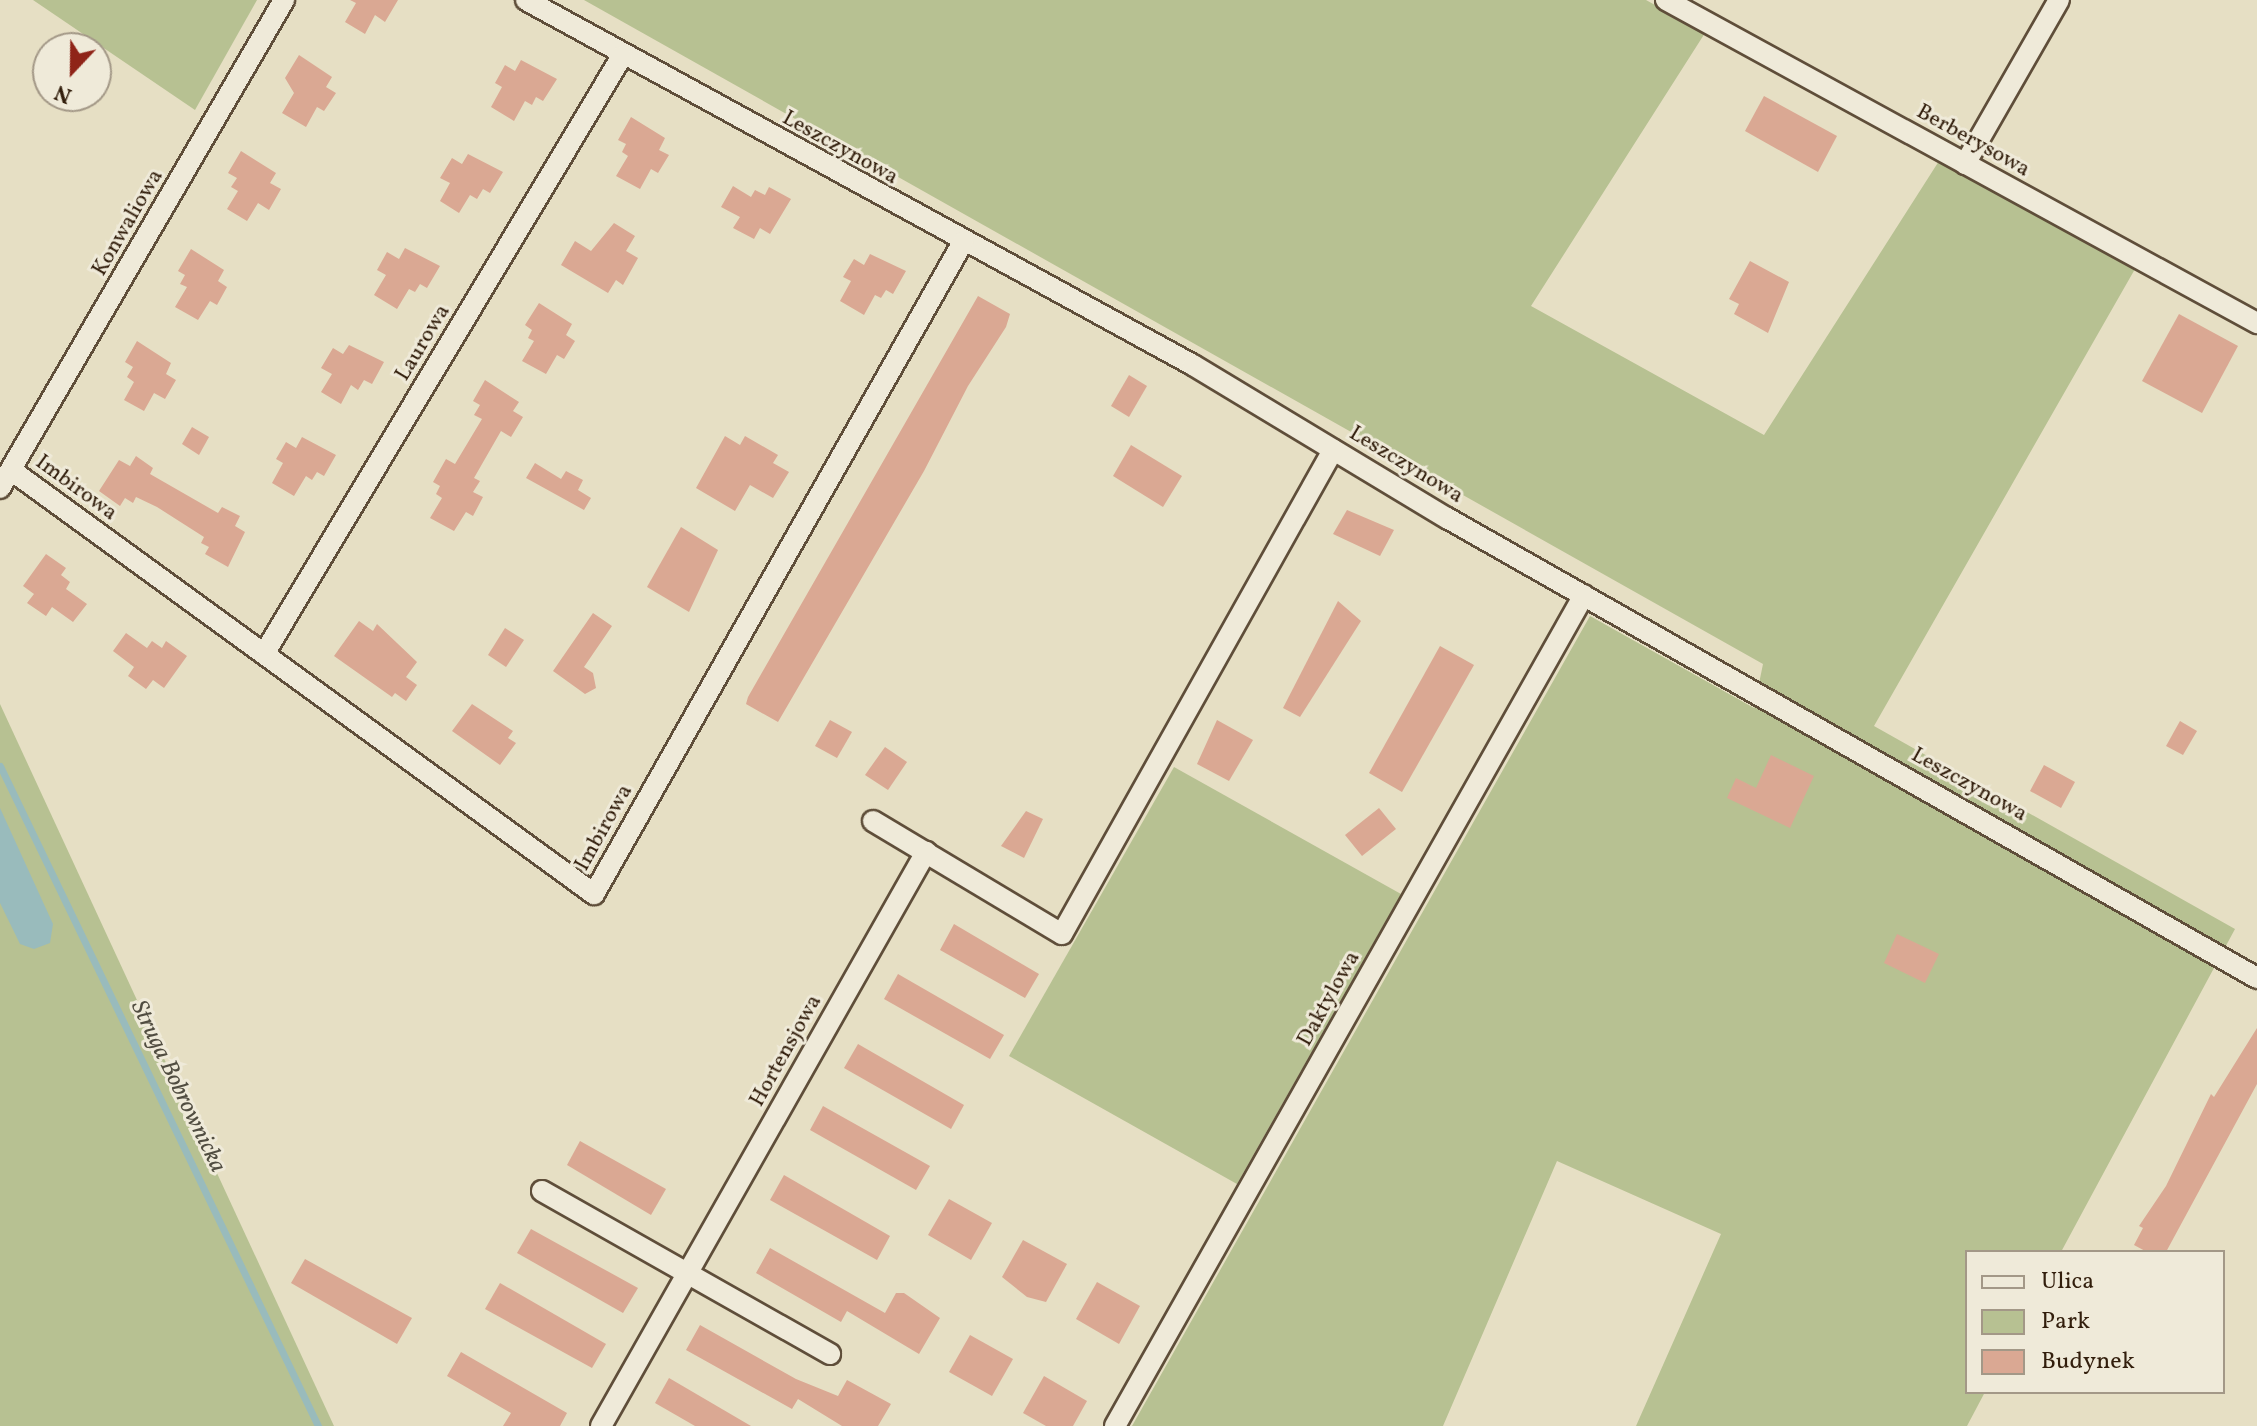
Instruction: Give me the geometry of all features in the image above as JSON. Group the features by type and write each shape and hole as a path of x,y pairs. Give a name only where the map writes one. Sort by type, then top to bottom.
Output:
{"street":[{"name":"Konwaliowa","path":"6,479 284,0"},
{"name":"Leszczynowa","path":"526,0 622,56 1193,365 1584,595 2257,978"},
{"name":"Berberysowa","path":"1666,0 2257,323"},
{"path":"1965,164 2059,0"},
{"name":"Laurowa","path":"264,654 622,56"},
{"name":"Imbirowa","path":"6,479 264,654 594,894 963,242"},
{"path":"873,821 1062,934 1333,450"},
{"name":"Daktylowa","path":"1115,1426 1584,595"},
{"name":"Hortensjowa","path":"601,1426 926,852"},
{"path":"542,1191 830,1354"}],"green space":[{"path":"33,0 257,0 195,110 112,54 112,32 80,32"},
{"path":"584,0 1646,0 1705,33 1531,306 1764,435 1939,161 2135,269 1874,726 2235,929 2062,1250 1965,1250 1965,1394 1984,1394 1967,1426 1636,1426 1721,1234 1557,1161 1443,1426 1132,1426 1590,616 1754,708 1763,664"},
{"path":"0,704 334,1426 0,1426"},
{"path":"1174,767 1401,894 1237,1184 1009,1056"}],"water":[{"path":"0,808 53,924 50,943 34,949 20,944 0,903"}],"building":[{"path":"350,0 398,0 385,22 375,15 365,34 345,22 356,3"},
{"path":"299,55 332,77 326,87 336,93 324,111 317,107 306,127 282,113 294,93 285,78"},
{"path":"521,60 557,79 543,101 536,97 532,105 525,101 514,121 491,107 502,87 495,83 505,65 515,71"},
{"path":"1764,96 1837,136 1818,172 1745,131"},
{"path":"631,117 665,138 659,150 669,155 658,173 651,169 640,189 616,176 628,156 622,152 626,144 618,140"},
{"path":"241,151 276,173 270,183 281,189 269,210 258,203 247,221 227,209 238,191 231,187 237,178 228,173"},
{"path":"468,154 503,172 490,193 483,189 477,199 470,195 459,213 440,201 450,183 440,178 452,158 462,164"},
{"path":"733,186 751,197 755,190 765,195 769,187 791,199 770,234 760,228 754,239 733,228 740,217 721,207"},
{"path":"614,223 635,236 626,251 638,258 623,285 616,280 608,293 561,265 575,241 591,251"},
{"path":"405,248 440,266 427,288 420,284 415,292 409,289 397,309 374,295 386,275 377,270 387,252 399,259"},
{"path":"191,249 224,270 218,281 227,287 217,305 210,301 198,320 175,307 187,287 180,284 185,275 178,271"},
{"path":"870,254 906,271 893,294 886,290 881,298 875,295 864,315 840,301 851,281 843,277 854,259 864,265"},
{"path":"1750,261 1789,282 1768,333 1734,314 1739,304 1729,299"},
{"path":"978,296 1010,314 1006,327 968,386 924,471 778,722 746,704 748,697"},
{"path":"539,303 572,324 566,335 575,341 564,359 557,355 546,374 522,361 534,341 528,338 532,330 525,325"},
{"path":"2179,314 2238,346 2202,413 2142,381"},
{"path":"137,341 171,363 166,374 176,380 165,399 154,393 144,411 124,400 134,382 127,377 133,367 125,362"},
{"path":"349,345 384,362 372,384 364,380 358,390 351,385 341,404 321,392 332,374 321,368 333,348 343,354"},
{"path":"1129,375 1147,386 1129,417 1111,406"},
{"path":"485,380 519,402 513,411 523,417 511,437 501,431 474,478 480,481 473,492 483,497 473,516 466,512 454,531 430,518 442,498 436,494 440,486 433,482 446,459 455,464 482,419 474,415 480,405 473,401"},
{"path":"192,427 209,437 199,455 182,444"},
{"path":"725,436 740,445 745,436 778,455 773,463 789,472 773,498 750,485 735,511 696,488"},
{"path":"302,437 336,455 324,476 317,472 312,480 306,476 294,496 272,483 283,463 276,459 286,442 296,448"},
{"path":"1131,445 1182,476 1163,507 1113,476"},
{"path":"136,456 153,468 150,474 218,513 222,507 240,516 235,526 245,532 228,567 205,554 209,547 201,543 204,537 157,507 136,497 133,503 125,498 120,506 99,491 119,460 130,466"},
{"path":"535,463 561,479 566,471 583,480 578,490 591,498 584,510 526,478"},
{"path":"1347,510 1394,530 1380,556 1333,534"},
{"path":"681,527 718,550 689,612 647,587"},
{"path":"46,554 66,568 61,575 70,582 66,589 87,604 73,622 52,607 46,616 27,603 34,594 23,586"},
{"path":"1338,601 1361,621 1300,717 1283,708"},
{"path":"593,613 612,626 584,667 593,673 596,688 585,694 553,671"},
{"path":"359,621 373,631 377,624 417,662 406,677 417,685 406,701 395,693 392,697 334,656"},
{"path":"505,628 524,640 506,667 488,655"},
{"path":"126,633 147,648 152,641 162,648 166,641 187,656 164,688 153,680 146,689 128,676 134,667 113,651"},
{"path":"1440,646 1474,665 1402,792 1369,773"},
{"path":"472,704 513,731 508,738 516,743 500,765 452,731"},
{"path":"830,720 852,732 837,758 815,746"},
{"path":"1217,720 1253,740 1229,781 1197,764"},
{"path":"2180,721 2197,731 2183,755 2166,746"},
{"path":"885,747 907,762 888,790 865,775"},
{"path":"1771,755 1814,776 1790,828 1727,798 1736,778 1756,788"},
{"path":"2044,765 2075,782 2061,808 2030,791"},
{"path":"1379,808 1396,829 1362,856 1345,835"},
{"path":"1026,811 1043,819 1024,858 1001,846"},
{"path":"954,924 1039,974 1025,998 940,950"},
{"path":"1897,934 1939,954 1925,983 1884,963"},
{"path":"898,974 1004,1035 990,1059 884,999"},
{"path":"2257,1028 2257,1084 2167,1250 2143,1250 2134,1245 2143,1228 2139,1226 2166,1186 2211,1094 2214,1097"},
{"path":"858,1044 964,1105 951,1129 844,1068"},
{"path":"823,1106 930,1166 916,1190 810,1130"},
{"path":"580,1141 666,1189 651,1215 567,1165"},
{"path":"784,1175 890,1236 877,1260 770,1200"},
{"path":"949,1199 992,1223 971,1260 928,1235"},
{"path":"531,1229 638,1288 623,1313 517,1253"},
{"path":"1023,1240 1067,1264 1046,1302 1027,1297 1002,1277"},
{"path":"770,1248 885,1313 896,1293 904,1293 940,1318 919,1354 847,1311 841,1322 756,1273"},
{"path":"305,1259 412,1318 397,1344 291,1283"},
{"path":"1097,1282 1140,1306 1119,1344 1076,1319"},
{"path":"500,1283 606,1344 592,1368 485,1309"},
{"path":"700,1325 796,1379 838,1396 847,1380 891,1404 878,1426 842,1426 798,1399 792,1409 686,1350"},
{"path":"970,1335 1013,1359 992,1396 949,1372"},
{"path":"461,1352 567,1413 560,1426 503,1426 511,1413 447,1376"},
{"path":"1044,1376 1087,1401 1073,1426 1046,1426 1023,1413"},
{"path":"669,1378 751,1426 695,1426 655,1403"}],"waterway":[{"name":"Struga Bobrownicka","path":"0,766 318,1426"}]}
